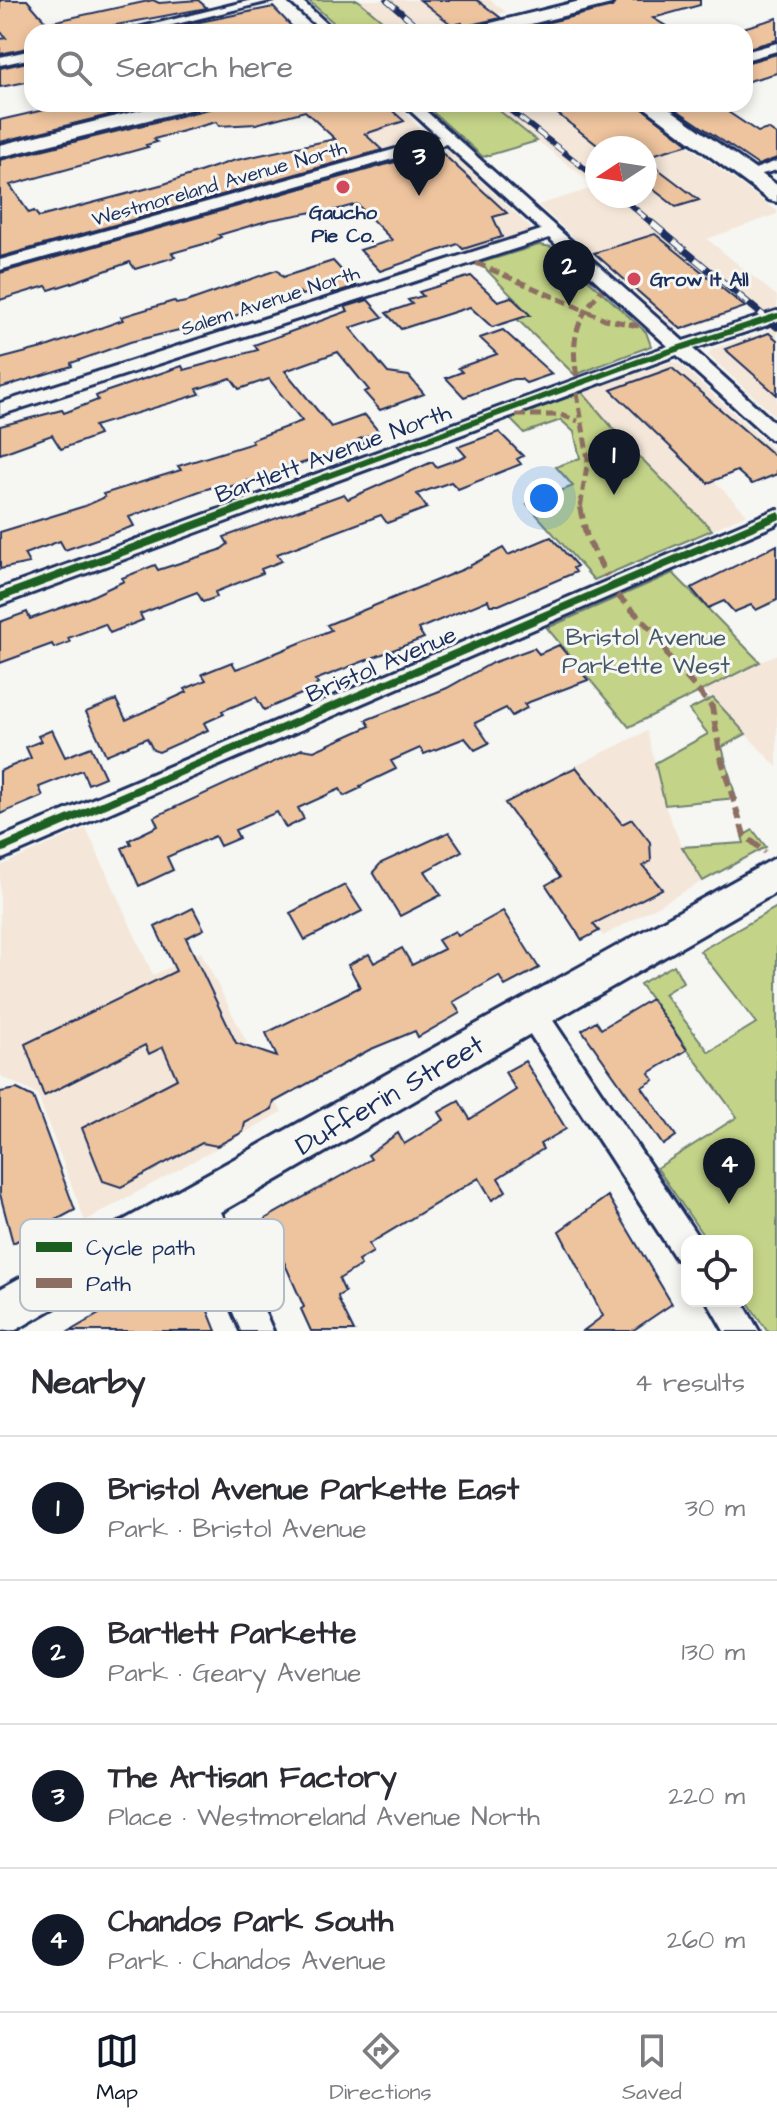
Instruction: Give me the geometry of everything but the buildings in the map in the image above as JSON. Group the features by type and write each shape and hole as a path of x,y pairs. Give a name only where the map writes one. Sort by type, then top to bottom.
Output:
{"main road":[{"path":"509,24 605,0"},
{"path":"517,6 541,24"},
{"path":"0,151 157,112"},
{"path":"661,112 777,195"},
{"name":"Dufferin Street","path":"167,1219 777,873"},
{"name":"Dufferin Street","path":"0,1314 20,1303"}],"street":[{"path":"164,24 268,0"},
{"path":"294,0 321,24"},
{"path":"753,54 777,47"},
{"path":"0,61 24,56"},
{"path":"419,112 777,435"},
{"name":"Westmoreland Avenue North","path":"0,265 449,139"},
{"path":"748,174 777,165"},
{"name":"Salem Avenue North","path":"0,409 552,232"},
{"name":"Bartlett Avenue North","path":"0,597 577,385 777,316"},
{"name":"Bristol Avenue","path":"0,849 767,520"},
{"path":"532,1013 681,1239"},
{"path":"200,1200 208,1219"},
{"path":"727,1307 743,1331"},
{"path":"248,1311 257,1331"}],"shaded area":[{"path":"358,0 490,0 506,12 463,24 386,24"},
{"path":"318,112 404,112 429,137 366,157"},
{"path":"501,112 642,112 777,211 777,214 707,239 777,296 777,418 708,355 712,349 772,330 746,308 688,329 675,328 538,205 585,190 585,208 657,208 657,136 585,136 585,178"},
{"path":"433,149 450,152 530,227 530,232 465,253 417,208 371,223 329,179"},
{"path":"671,362 680,364 777,453 714,481 747,514 712,530 642,459 625,448 624,441 582,392"},
{"path":"777,654 777,767 704,690"},
{"path":"647,731 667,811 685,854 703,881 603,936 502,802"},
{"path":"86,828 153,975 201,952 282,1112 84,1219 37,1094 2,1077 0,1071 0,866"}],"green space":[{"path":"308,0 358,0 386,24 335,24"},
{"path":"433,112 501,112 537,141 483,157"},
{"path":"539,245 552,247 646,332 651,346 575,375 517,319 529,314 480,263"},
{"path":"582,392 624,441 625,448 642,459 712,530 594,580 527,504 573,486 556,467 580,458 574,432 561,420 524,433 510,419"},
{"name":"Bristol Avenue Parkette West","path":"673,573 760,662 629,727 547,628"},
{"path":"713,698 746,734 722,747 736,798 665,805 655,763 708,734 689,710"},
{"path":"753,830 766,847 703,881 682,847 744,843 742,836"},
{"path":"777,907 777,1331 767,1331 751,1307 753,1235 703,1235 657,1168 737,1117 640,984 674,965 683,982 664,994 709,1052 756,1023 700,951"}],"railway":[{"path":"387,0 415,24"},
{"path":"512,112 585,169"},
{"path":"634,208 654,225"},
{"path":"652,223 777,327"}],"marked path":[{"path":"476,263 605,319 643,327"},
{"path":"577,376 574,351 576,329 585,309 602,290"},
{"path":"577,393 577,410 588,459 580,495 581,517 591,549 607,576"},
{"path":"516,415 561,415 578,421"},
{"path":"617,595 660,638 668,656 712,707 721,758 744,835 765,852"}],"cycle path":[{"path":"0,597 640,361 777,316"},
{"path":"0,849 777,516"}],"place":[{"name":"Gaucho Pie Co.","path":"343,187"},
{"name":"The Artisan Factory","path":"419,196"},
{"name":"Grow It All","path":"634,279"},
{"name":"Bartlett Parkette","path":"569,306"},
{"name":"Bristol Avenue Parkette East","path":"614,495"},
{"name":"Chandos Park South","path":"729,1204"}]}
